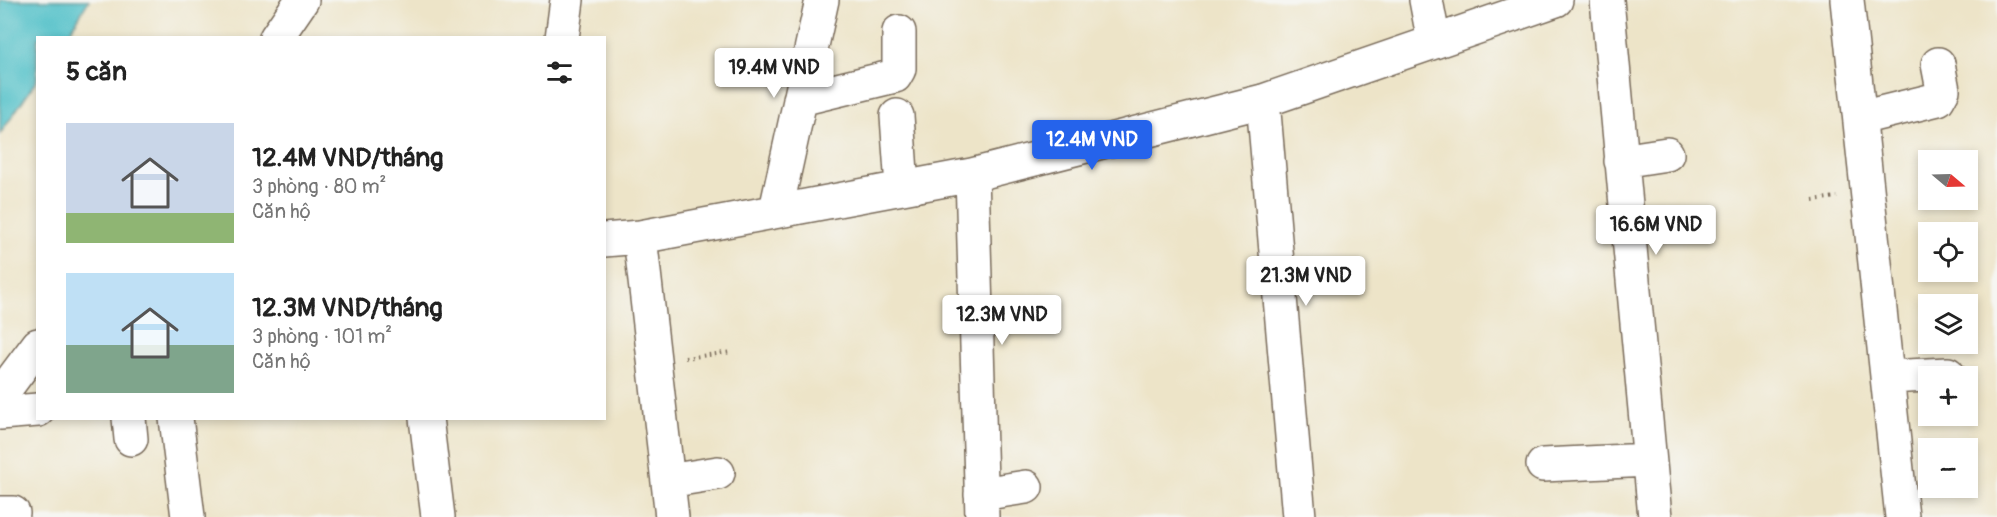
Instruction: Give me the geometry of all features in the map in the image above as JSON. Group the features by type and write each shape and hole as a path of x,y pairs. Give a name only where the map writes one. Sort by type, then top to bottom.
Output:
{"street":[{"path":"283,36 302,0"},
{"path":"561,36 567,0"},
{"path":"776,210 822,0"},
{"path":"1426,0 1434,42"},
{"path":"606,240 640,237 776,210 972,176 1263,101 1556,0"},
{"path":"1607,0 1654,517"},
{"path":"1847,0 1902,517"},
{"path":"800,99 895,76 898,69 899,32"},
{"path":"1860,118 1938,99 1944,90 1938,64"},
{"path":"1263,101 1299,517"},
{"path":"897,116 902,187"},
{"path":"1621,161 1667,154"},
{"path":"972,176 982,506 1026,487"},
{"path":"640,237 672,517"},
{"path":"0,396 36,348"},
{"path":"1887,377 1918,375"},
{"path":"0,413 36,410"},
{"path":"176,420 188,517"},
{"path":"426,420 438,517"},
{"path":"1543,465 1649,460"},
{"path":"668,481 718,473"}],"path":[{"path":"654,363 732,352"}],"water":[{"path":"0,0 89,0 68,36 36,36 36,81 0,134"}]}
